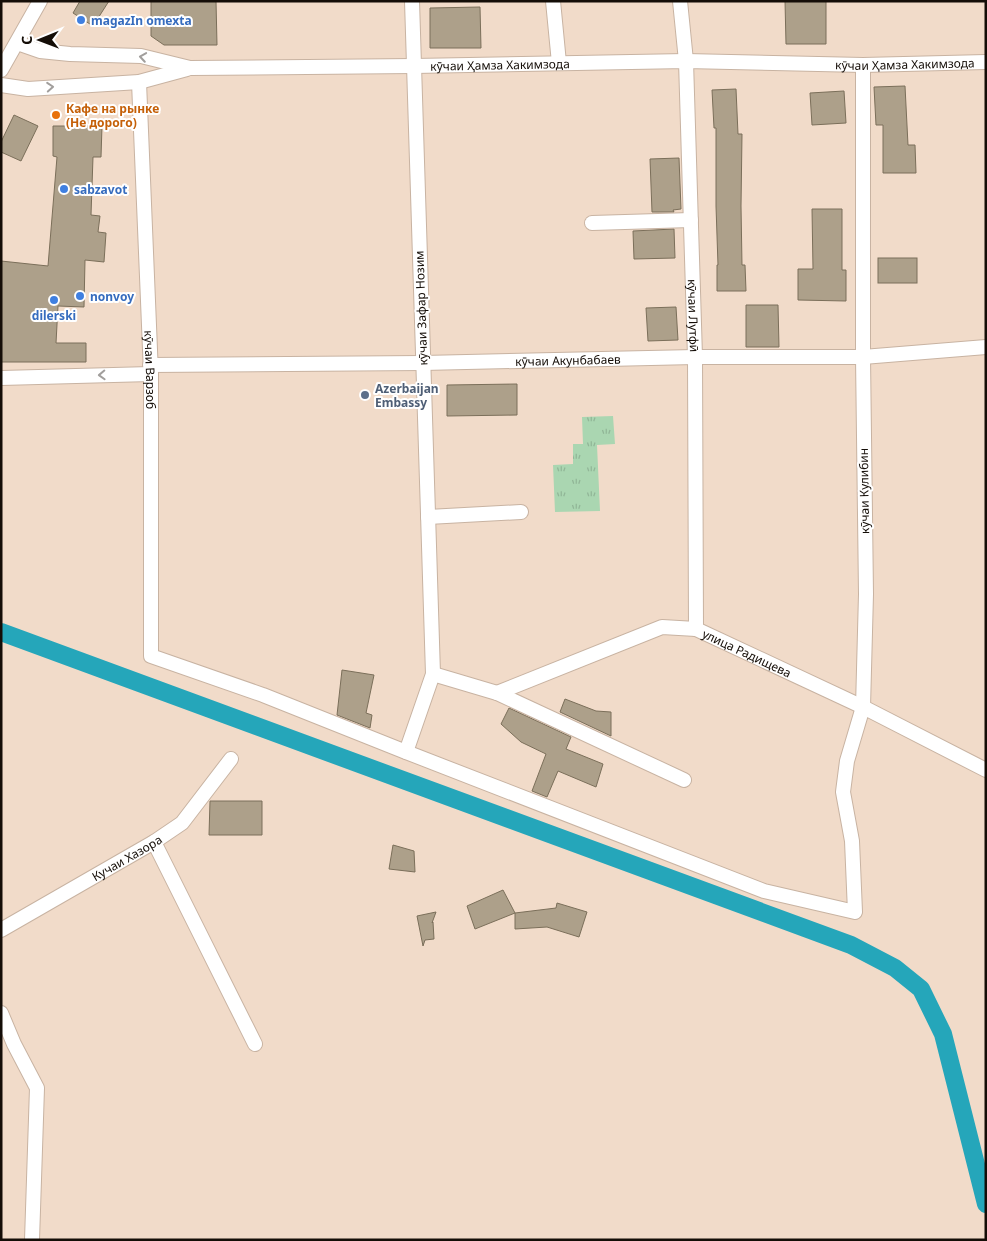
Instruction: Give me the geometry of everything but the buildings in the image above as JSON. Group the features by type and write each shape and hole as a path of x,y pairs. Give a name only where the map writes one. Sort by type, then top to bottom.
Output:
{"street":[{"path":"1,70 40,1"},
{"name":"кӯчаи Зафар Нозим","path":"412,1 433,674"},
{"path":"553,1 560,63"},
{"name":"кӯчаи Лутфӣ","path":"680,1 686,61 695,357 696,629"},
{"name":"кӯчаи Ҳамза Хакимзода","path":"17,43 48,51 141,56 190,68 686,61 863,65 986,62"},
{"name":"кӯчаи Кулибин","path":"406,752 764,890 855,912 852,841 843,792 846,761 863,707 866,594 863,357 863,65"},
{"path":"1,85 28,89 139,82 190,68"},
{"name":"кӯчаи Варзоб","path":"139,82 150,369 151,656 263,695 406,752"},
{"path":"592,223 691,220"},
{"name":"кӯчаи Акунбабаев","path":"1,378 150,369 423,362 695,357 863,357 986,348"},
{"path":"428,518 522,512"},
{"name":"улица Радищева","path":"497,693 662,627 696,629 863,707 986,770"},
{"path":"406,752 433,674 497,693 684,780"},
{"name":"Кучаи Хазора","path":"1,930 154,842 182,823 231,759"},
{"path":"154,842 255,1044"},
{"path":"1,1013 14,1044 37,1088 32,1240"},
{"path":"1,1052 14,1044"}],"green space":[{"path":"613,416 615,444 597,445 600,511 555,512 553,465 573,464 573,444 583,444 582,417"}],"waterway":[{"path":"1,632 851,945 895,968 921,989 943,1034 986,1204"}],"place":[{"name":"magazIn omexta","path":"81,20"},
{"name":"Кафе на рынке (Не дорого)","path":"56,115"},
{"name":"sabzavot","path":"64,189"},
{"name":"nonvoy","path":"80,296"},
{"name":"dilerski","path":"54,300"},
{"name":"Azerbaijan Embassy","path":"365,395"}]}
